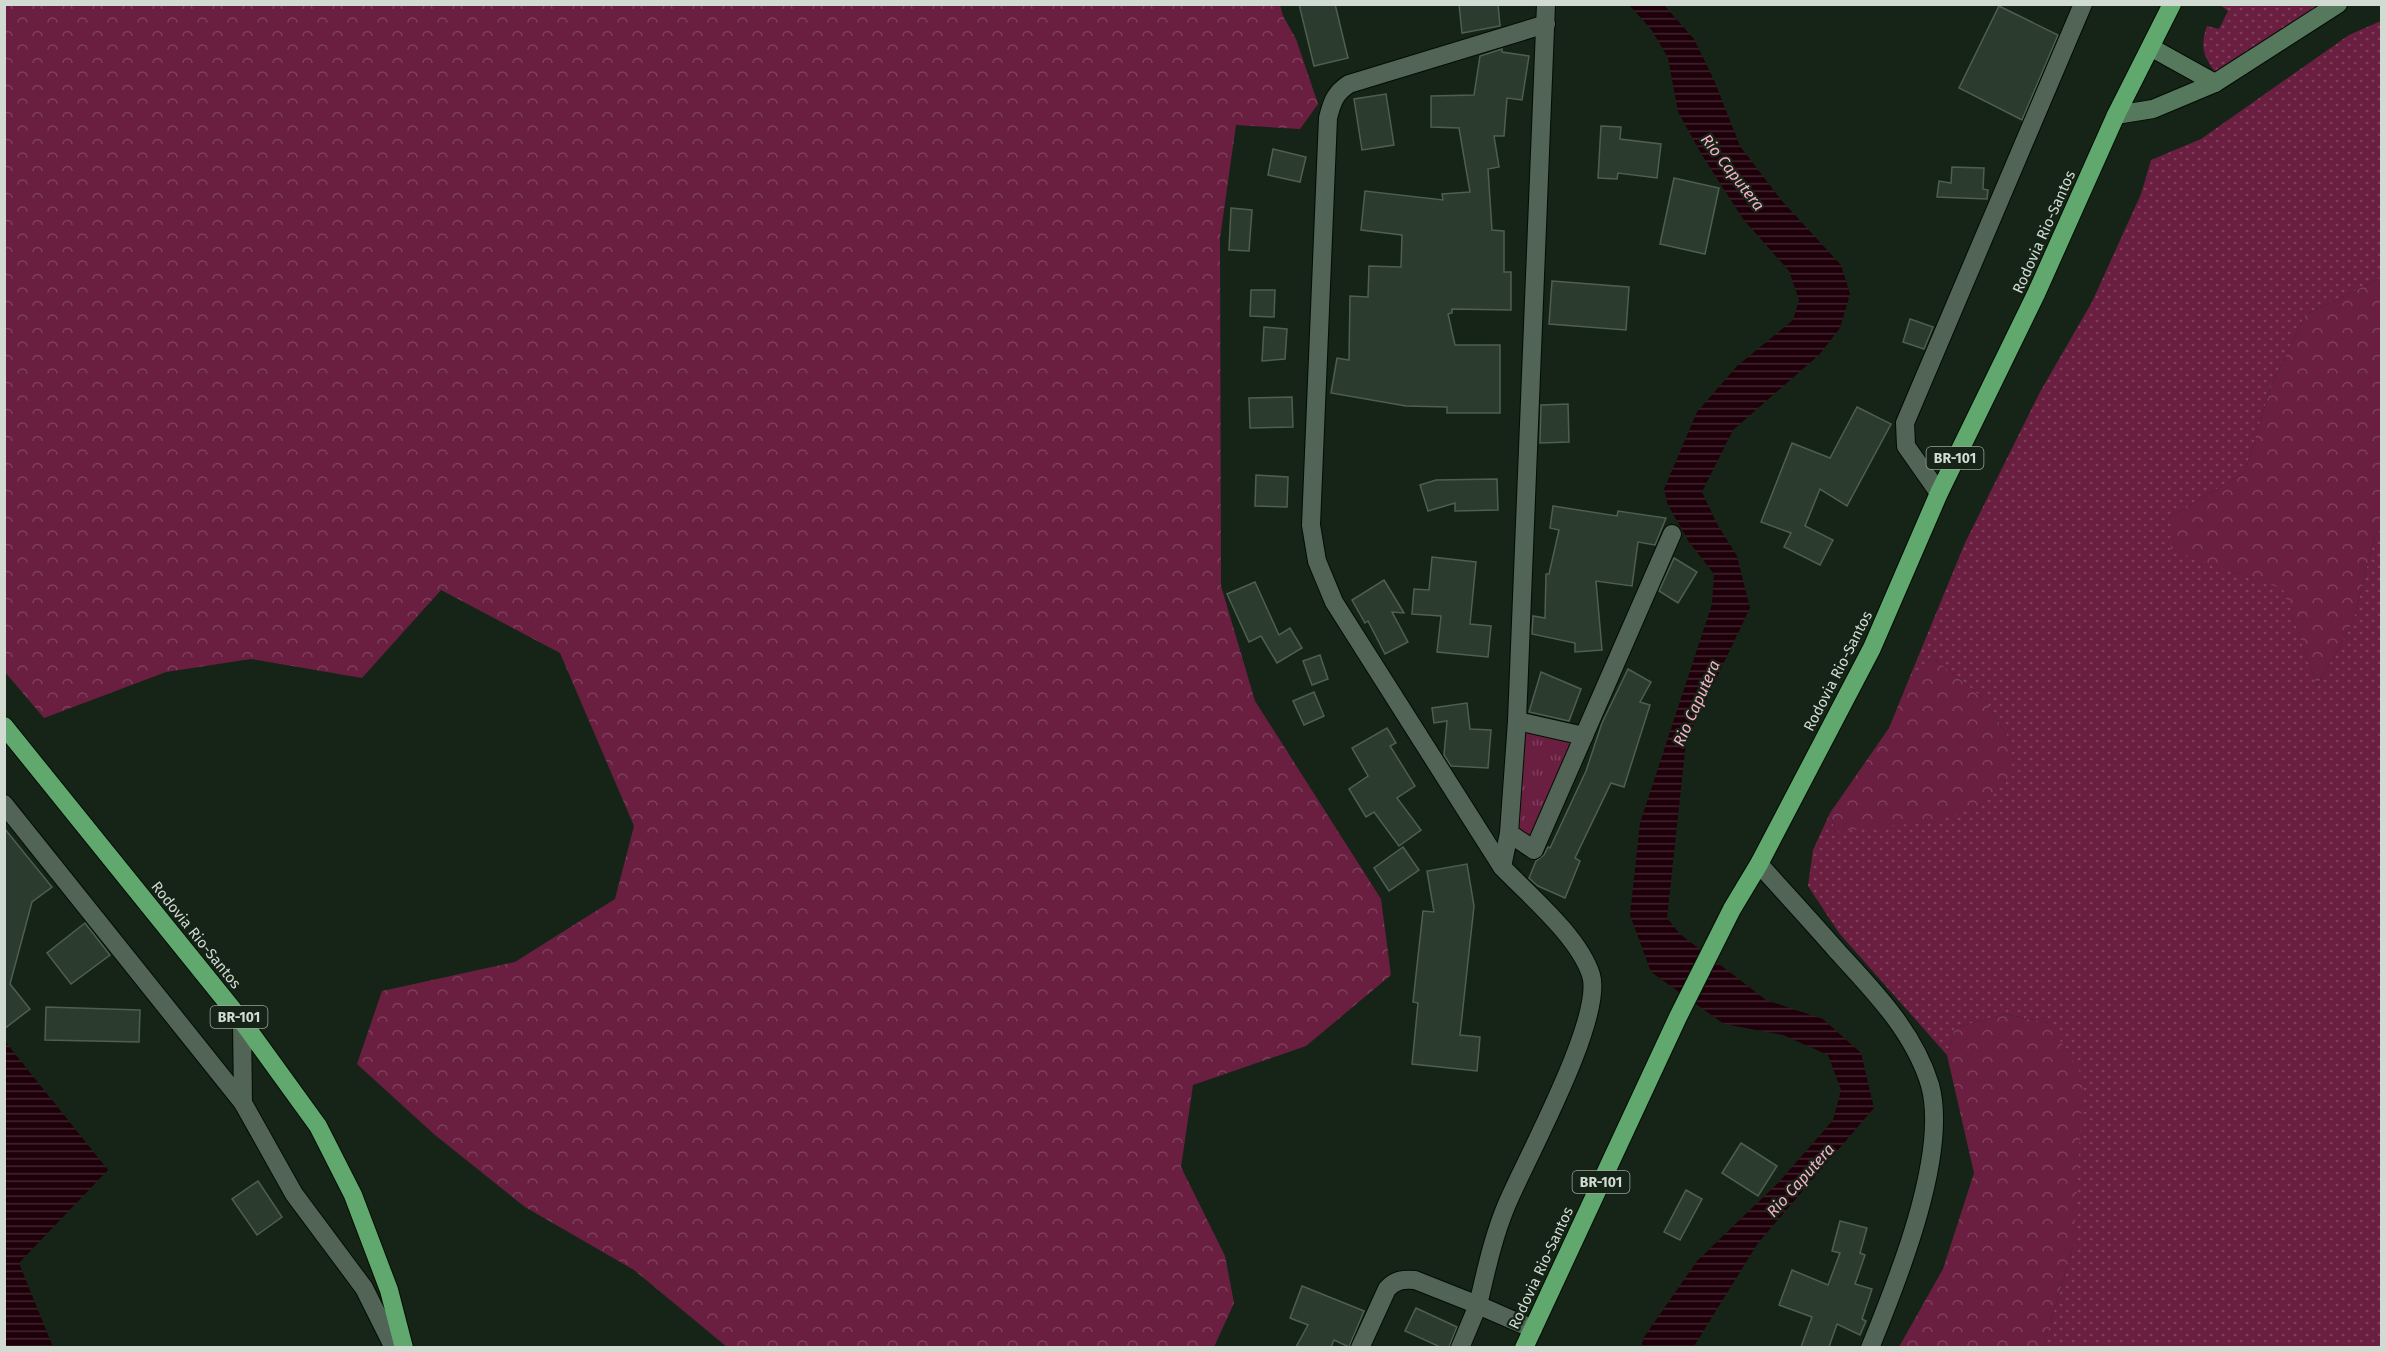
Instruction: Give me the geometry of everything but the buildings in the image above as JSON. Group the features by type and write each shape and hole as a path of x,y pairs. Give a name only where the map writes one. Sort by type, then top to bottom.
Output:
{"highway":[{"name":"Rodovia Rio-Santos","path":"1524,1347 1678,1017 1732,909 1759,864 1872,648 1939,493 2036,294 2116,115 2152,48 2172,4"},
{"name":"Rodovia Rio-Santos","path":"4,726 242,1021 277,1066 318,1126 353,1195 389,1290 404,1347"}],"street":[{"path":"1502,867 1509,833 1517,721 1546,4"},
{"path":"1939,493 1906,446 1905,423 2083,4"},
{"path":"2116,115 2153,109 2215,83 2338,4"},
{"path":"1460,1347 1478,1305 1488,1257 1506,1206 1573,1057 1590,1008 1592,978 1585,958 1566,934 1502,867 1334,602 1317,561 1311,525 1328,118 1332,100 1338,91 1349,84 1546,24"},
{"path":"2152,48 2215,83"},
{"path":"1509,833 1534,850 1672,534"},
{"path":"1517,721 1584,736"},
{"path":"4,804 243,1103 294,1194 364,1288 394,1347"},
{"path":"1759,864 1888,1007 1919,1057 1930,1087 1935,1126 1924,1185 1898,1278 1870,1347"},
{"path":"242,1021 243,1103"},
{"path":"1360,1347 1387,1289 1393,1282 1415,1280 1533,1329"}],"green space":[{"path":"4,5 1280,5 1283,16 1296,39 1318,104 1300,129 1236,125 1220,238 1221,586 1255,701 1381,899 1391,975 1306,1046 1193,1085 1181,1167 1225,1256 1234,1303 1214,1347 727,1347 634,1270 525,1207 435,1135 357,1064 382,991 515,962 615,899 634,826 560,653 441,590 362,678 251,659 166,672 44,718 5,672"},
{"path":"2220,5 2332,5 2215,72 2205,56 2203,45 2207,26 2219,29 2228,11"},
{"path":"2381,21 2381,278 2305,315 2270,389 2245,472 2174,515 2234,572 2283,588 2317,686 2353,622 2375,535 2381,529 2381,1347 2043,1347 2074,1244 2049,1023 2005,1014 1955,1028 1947,1055 1839,933 1808,886 1813,850 1830,813 1835,832 2011,742 1984,699 1932,657 1909,679 1965,543 2040,392 2092,302 2141,194 2151,160 2201,139 2349,35"},
{"path":"2381,278 2381,529 2375,535 2353,622 2317,686 2283,589 2171,550 2174,515 2245,472 2270,389 2305,315"},
{"path":"1932,657 1984,699 2011,742 2013,773 1979,807 1935,821 1835,832 1830,813 1889,728 1909,679"},
{"path":"1522,726 1577,738 1532,844 1512,832"},
{"path":"2005,1014 2049,1023 2083,1077 2074,1244 2043,1347 1899,1347 1943,1269 1974,1173 1947,1055 1955,1028"}],"water":[{"name":"Rio Caputera","path":"1629,5 1664,5 1694,39 1714,80 1740,146 1782,201 1841,265 1850,294 1840,328 1819,355 1733,430 1702,492 1717,524 1737,556 1750,608 1686,742 1667,918 1680,934 1766,1000 1823,1019 1861,1053 1874,1108 1758,1243 1693,1348 1641,1347 1644,1337 1697,1261 1779,1182 1833,1120 1841,1090 1828,1055 1783,1035 1724,1024 1651,972 1630,915 1640,823 1712,604 1714,574 1689,542 1668,505 1664,489 1697,412 1737,366 1793,320 1799,300 1789,271 1743,219 1702,155 1678,112 1668,58 1651,29"},
{"path":"4,1040 108,1170 19,1263 53,1347 5,1347"}]}
